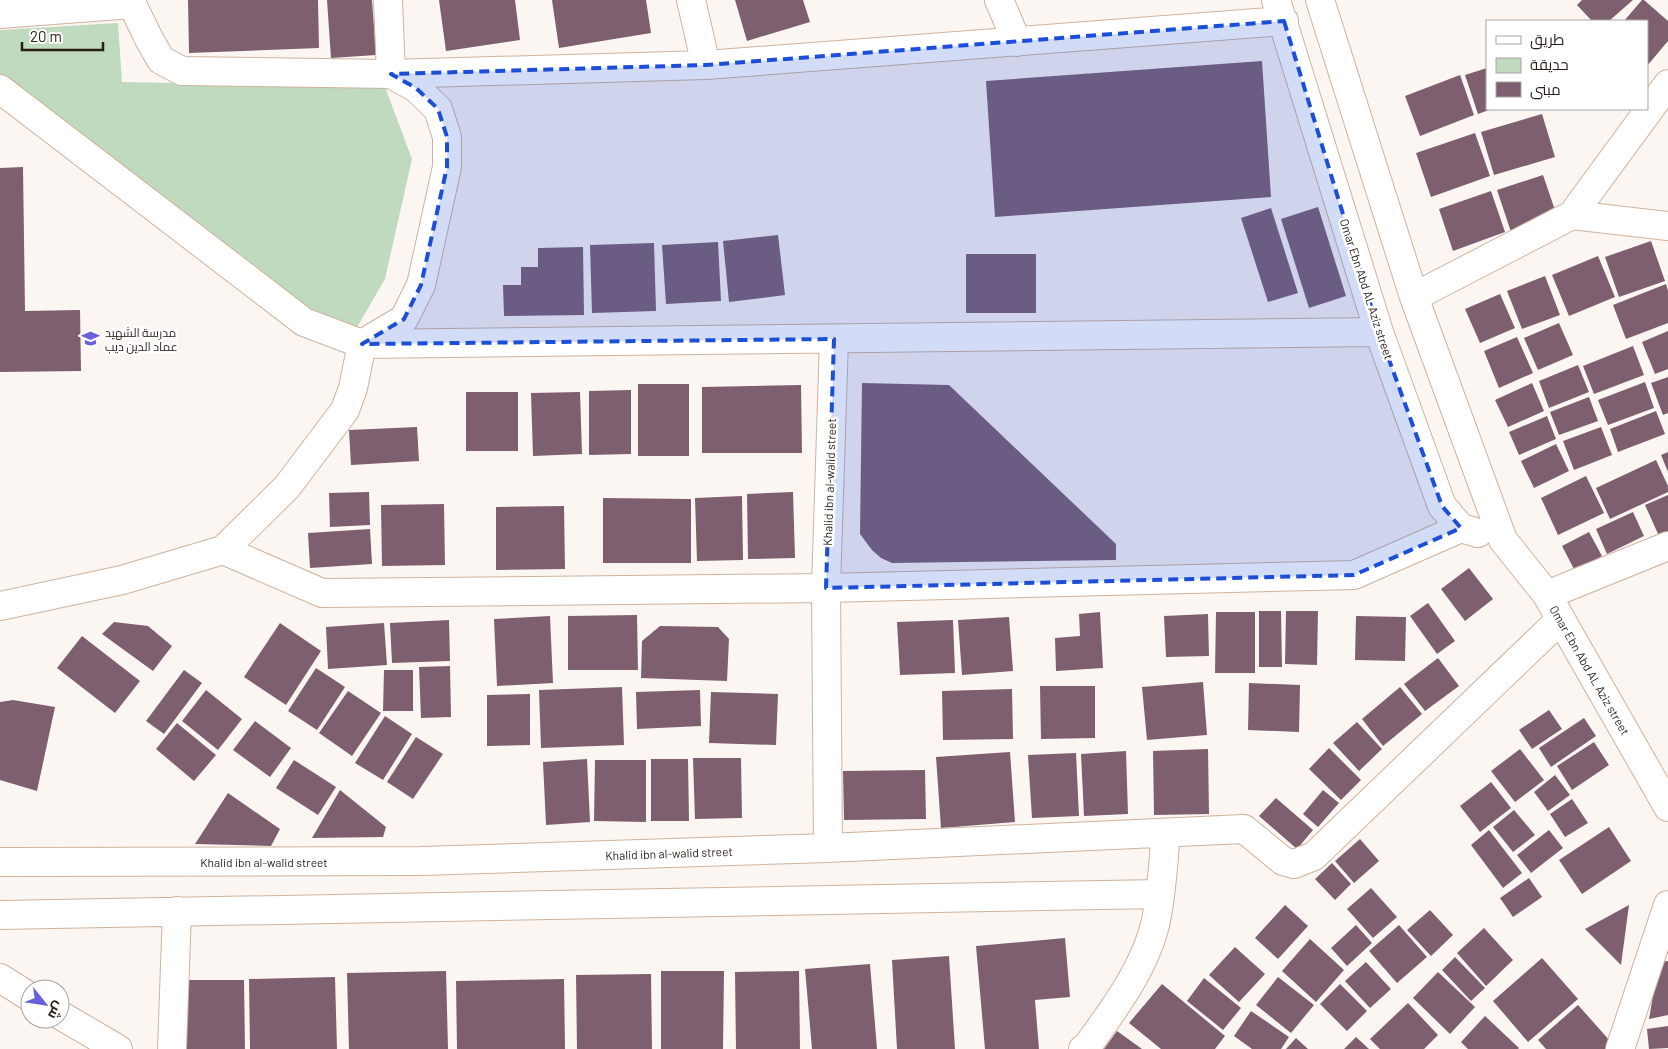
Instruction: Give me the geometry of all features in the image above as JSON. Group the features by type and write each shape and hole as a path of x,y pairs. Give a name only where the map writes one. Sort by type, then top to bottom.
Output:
{"street":[{"path":"388,0 391,74"},
{"path":"691,0 706,64"},
{"path":"1000,0 1018,42"},
{"name":"Omar Ebn Abd AL Aziz street","path":"1320,0 1414,297 1503,540 1547,594 1668,807"},
{"path":"0,14 132,2 149,40 161,60 182,70 391,74 706,64 1018,42 1280,10"},
{"name":"Omar Ebn Abd AL Aziz street","path":"1280,10 1379,332 1442,506 1461,528"},
{"path":"0,606 122,580 223,550 287,487 345,410 353,388 362,344 404,319 421,285 447,167 447,138 438,108 416,88 391,74"},
{"path":"1414,297 1572,215 1668,84"},
{"path":"0,89 304,322 362,344 1379,332"},
{"path":"1572,215 1668,226"},
{"name":"Khalid ibn al-walid street","path":"0,862 422,861 828,848 826,588 834,338"},
{"path":"223,550 322,593 826,588 1354,574 1461,528 1503,540"},
{"path":"1547,594 1668,546"},
{"path":"828,848 1244,829 1283,861 1294,864 1306,861 1314,856 1561,619"},
{"path":"1083,1049 1088,1045 1119,1002 1141,960 1155,926 1166,833"},
{"path":"0,915 1160,894"},
{"path":"1620,1049 1668,905"},
{"path":"172,1049 177,911"},
{"path":"0,978 20,991"},
{"path":"70,1021 118,1049"}],"highlighted area":[{"path":"1284,21 1379,332 1442,506 1461,528 1354,575 826,588 834,339 362,344 404,319 421,285 447,167 447,137 438,109 416,88 391,74 706,65"}],"green space":[{"path":"118,23 122,82 385,87 412,159 385,279 356,329 311,321 0,77 0,30"}],"building":[{"path":"188,0 318,0 319,48 189,53"},
{"path":"327,0 372,0 376,55 331,58"},
{"path":"439,0 515,0 520,40 446,51"},
{"path":"552,0 646,0 651,33 559,48"},
{"path":"735,0 803,0 810,22 747,41"},
{"path":"1582,0 1633,0 1610,20 1591,20 1577,5"},
{"path":"1644,0 1668,21 1668,41 1648,65 1648,20 1625,20"},
{"path":"1262,61 1271,197 995,217 986,81"},
{"path":"1486,68 1486,110 1489,110 1478,114 1465,75"},
{"path":"1460,75 1474,115 1420,136 1405,96"},
{"path":"1542,114 1555,157 1494,175 1481,132"},
{"path":"1475,133 1490,176 1431,197 1416,153"},
{"path":"23,167 25,311 80,310 81,371 0,372 0,168"},
{"path":"1543,175 1557,216 1511,232 1497,190"},
{"path":"1491,191 1505,232 1453,251 1439,209"},
{"path":"1318,207 1346,296 1309,308 1281,219"},
{"path":"1271,208 1298,293 1268,302 1241,218"},
{"path":"778,235 785,295 729,302 723,241"},
{"path":"1651,241 1665,281 1619,297 1605,257"},
{"path":"718,242 721,301 666,304 662,245"},
{"path":"654,243 656,311 592,313 590,245"},
{"path":"583,247 584,315 504,316 503,285 521,285 521,267 538,267 538,248"},
{"path":"966,254 1036,254 1036,313 966,313"},
{"path":"1598,256 1615,297 1569,316 1552,275"},
{"path":"1545,276 1560,315 1522,329 1507,291"},
{"path":"1666,284 1668,291 1668,323 1626,339 1613,305"},
{"path":"1500,294 1515,328 1480,343 1465,309"},
{"path":"1559,323 1573,355 1538,370 1524,338"},
{"path":"1668,331 1668,369 1655,374 1642,342"},
{"path":"1517,337 1533,373 1499,388 1484,351"},
{"path":"1633,346 1644,375 1594,394 1583,366"},
{"path":"1578,365 1589,392 1549,408 1539,381"},
{"path":"1668,377 1668,413 1663,415 1651,383"},
{"path":"1645,382 1654,408 1608,425 1598,400"},
{"path":"862,383 949,385 1116,544 1116,560 892,563 881,558 872,550 860,534"},
{"path":"1532,383 1544,411 1508,427 1495,400"},
{"path":"638,384 689,384 689,456 638,456"},
{"path":"801,385 802,453 702,453 702,387"},
{"path":"631,390 631,454 589,455 589,391"},
{"path":"466,392 518,392 518,451 466,451"},
{"path":"580,392 582,454 533,456 531,393"},
{"path":"1589,397 1598,421 1559,435 1550,412"},
{"path":"1656,411 1665,434 1618,452 1610,429"},
{"path":"1547,416 1556,439 1519,455 1509,432"},
{"path":"417,427 419,461 351,465 349,430"},
{"path":"1601,427 1612,455 1574,470 1563,441"},
{"path":"1556,444 1569,471 1534,488 1521,461"},
{"path":"1668,452 1668,472 1661,455"},
{"path":"1656,460 1668,486 1668,492 1610,519 1596,488"},
{"path":"1586,476 1604,513 1558,535 1541,498"},
{"path":"369,492 370,525 330,527 329,493"},
{"path":"793,492 795,558 748,559 747,494"},
{"path":"1668,495 1668,532 1659,536 1645,505"},
{"path":"742,496 743,560 697,561 695,498"},
{"path":"603,498 691,499 691,563 603,563"},
{"path":"444,504 445,565 382,566 381,505"},
{"path":"564,506 565,569 496,570 496,507"},
{"path":"1633,512 1644,536 1607,554 1596,529"},
{"path":"370,529 372,564 310,568 308,533"},
{"path":"1589,532 1602,556 1575,571 1562,546"},
{"path":"1469,568 1493,599 1465,621 1441,589"},
{"path":"1428,603 1455,641 1437,654 1410,616"},
{"path":"1259,611 1281,611 1282,667 1259,667"},
{"path":"1286,611 1318,611 1317,665 1285,664"},
{"path":"1100,612 1103,668 1056,671 1055,638 1080,636 1079,614"},
{"path":"1216,612 1255,612 1255,673 1215,673"},
{"path":"1208,614 1209,656 1166,657 1164,616"},
{"path":"637,615 638,670 568,670 568,616"},
{"path":"550,616 553,683 497,686 494,619"},
{"path":"1356,616 1406,617 1405,661 1355,660"},
{"path":"1009,617 1013,671 962,675 958,620"},
{"path":"449,620 450,661 392,663 390,623"},
{"path":"953,620 955,673 900,675 897,622"},
{"path":"114,622 148,626 172,646 153,671 102,634"},
{"path":"280,623 321,651 286,705 244,677"},
{"path":"384,623 387,665 328,669 326,627"},
{"path":"660,626 718,627 729,639 727,681 641,678 642,641"},
{"path":"82,636 140,681 115,713 57,668"},
{"path":"1438,658 1459,686 1425,711 1404,684"},
{"path":"450,666 451,717 421,718 419,667"},
{"path":"316,668 345,687 317,730 288,711"},
{"path":"184,670 202,683 164,734 146,721"},
{"path":"384,670 413,670 413,711 383,711"},
{"path":"1203,682 1207,735 1147,740 1142,687"},
{"path":"1249,683 1300,685 1299,732 1248,730"},
{"path":"1040,686 1095,686 1095,738 1041,739"},
{"path":"622,687 624,745 541,748 539,690"},
{"path":"1400,687 1422,714 1383,746 1362,719"},
{"path":"1012,689 1013,739 943,740 942,691"},
{"path":"206,690 242,719 218,750 182,721"},
{"path":"700,690 701,726 637,729 636,692"},
{"path":"348,691 381,713 352,756 319,733"},
{"path":"711,692 778,694 776,745 709,743"},
{"path":"530,694 530,745 487,746 487,695"},
{"path":"13,700 55,707 37,791 0,780 0,702"},
{"path":"1549,710 1562,729 1532,749 1519,730"},
{"path":"385,716 412,734 383,780 355,763"},
{"path":"1584,718 1596,736 1551,767 1539,748"},
{"path":"255,721 291,748 270,777 233,750"},
{"path":"1357,722 1382,749 1359,771 1333,743"},
{"path":"177,723 216,755 194,781 156,749"},
{"path":"416,737 443,754 413,799 387,782"},
{"path":"1594,742 1609,765 1572,790 1557,766"},
{"path":"1329,748 1361,780 1341,800 1309,769"},
{"path":"1208,749 1209,814 1154,815 1153,751"},
{"path":"1520,749 1544,780 1515,802 1491,771"},
{"path":"1126,751 1128,814 1084,816 1081,754"},
{"path":"1010,752 1015,822 941,828 936,757"},
{"path":"1076,753 1079,816 1032,818 1028,755"},
{"path":"693,758 741,758 742,818 695,819"},
{"path":"587,759 590,822 546,825 543,762"},
{"path":"651,759 688,759 689,821 651,821"},
{"path":"294,760 336,787 318,815 276,788"},
{"path":"595,760 646,760 646,822 594,821"},
{"path":"925,770 926,819 844,820 843,771"},
{"path":"1555,775 1570,795 1548,811 1534,792"},
{"path":"1491,782 1511,808 1480,832 1460,806"},
{"path":"340,790 386,827 383,837 312,838"},
{"path":"1323,790 1339,803 1318,827 1303,814"},
{"path":"228,793 280,829 271,846 195,844"},
{"path":"1276,798 1313,830 1297,849 1259,816"},
{"path":"1572,799 1588,823 1565,837 1550,814"},
{"path":"1514,810 1535,835 1513,852 1493,827"},
{"path":"1609,827 1631,861 1582,894 1559,860"},
{"path":"1489,830 1522,873 1503,888 1471,845"},
{"path":"1549,830 1563,848 1531,873 1517,855"},
{"path":"1360,839 1379,861 1354,883 1335,861"},
{"path":"1332,863 1351,884 1335,900 1315,879"},
{"path":"1529,878 1542,897 1513,917 1500,898"},
{"path":"1371,888 1397,917 1373,938 1347,909"},
{"path":"1285,905 1308,926 1278,959 1255,938"},
{"path":"1629,905 1621,965 1585,929"},
{"path":"1430,910 1453,935 1431,956 1407,930"},
{"path":"1356,925 1372,943 1347,966 1331,948"},
{"path":"1399,925 1427,957 1397,983 1369,951"},
{"path":"1484,928 1513,960 1486,986 1457,953"},
{"path":"1065,938 1070,997 1035,1000 1039,1049 985,1049 976,946"},
{"path":"1310,939 1344,970 1316,1002 1282,971"},
{"path":"1235,947 1265,974 1239,1002 1209,975"},
{"path":"949,956 955,1049 897,1049 892,960"},
{"path":"1455,957 1485,988 1471,1001 1442,970"},
{"path":"1542,958 1578,999 1528,1042 1493,1001"},
{"path":"1668,961 1668,1015 1649,1019 1659,962"},
{"path":"1366,962 1391,989 1370,1008 1345,981"},
{"path":"870,964 877,1049 812,1049 805,969"},
{"path":"446,971 448,1049 349,1049 347,973"},
{"path":"661,971 724,971 723,1049 661,1049"},
{"path":"799,971 800,1049 736,1049 735,972"},
{"path":"1438,972 1475,1007 1450,1034 1413,998"},
{"path":"651,974 652,1049 577,1049 576,975"},
{"path":"335,977 337,1049 250,1049 249,979"},
{"path":"1278,977 1314,1005 1291,1033 1256,1005"},
{"path":"1204,978 1241,1008 1223,1030 1187,1001"},
{"path":"564,979 565,1049 457,1049 456,981"},
{"path":"183,980 244,980 245,1049 183,1049"},
{"path":"1162,984 1225,1036 1215,1049 1161,1049 1129,1023"},
{"path":"1340,984 1367,1011 1347,1031 1320,1004"},
{"path":"1408,1003 1438,1035 1424,1049 1380,1049 1370,1039"},
{"path":"1578,1005 1611,1042 1608,1049 1546,1049 1538,1040"},
{"path":"1251,1011 1289,1037 1281,1049 1252,1049 1234,1036"},
{"path":"1485,1016 1519,1048 1468,1049 1461,1042"},
{"path":"1668,1026 1668,1048 1649,1049 1647,1029"},
{"path":"1117,1031 1142,1049 1104,1049"},
{"path":"1356,1037 1369,1049 1344,1049"},
{"path":"1296,1038 1308,1049 1286,1049"}],"place":[{"name":"مدرسة الشهيد عماد الدين ديب","path":"91,339"}]}
